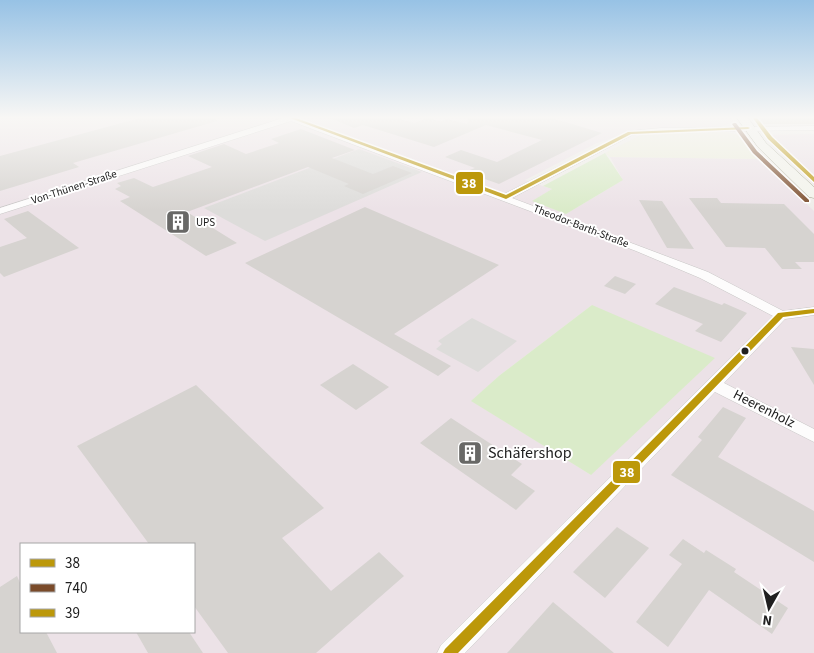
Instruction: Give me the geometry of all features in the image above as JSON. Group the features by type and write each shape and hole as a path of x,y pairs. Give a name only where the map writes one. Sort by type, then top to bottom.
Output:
{"main road":[{"path":"766,148 814,194"}],"street":[{"name":"Von-Thünen-Straße","path":"0,211 196,148"},
{"name":"Theodor-Barth-Straße","path":"375,148 506,197 704,275 781,315"},
{"path":"506,197 602,148"},
{"path":"449,653 781,315 814,311"},
{"name":"Heerenholz","path":"713,384 814,436"}],"shaded area":[{"path":"0,148 586,148 525,180 552,189 533,201 566,214 623,180 610,157 760,159 814,211 814,653 0,653","holes":["592,305 591,475 472,401 500,375"]},
{"path":"777,148 814,148 814,185"},
{"path":"359,149 422,172 265,241 204,208"},
{"path":"472,318 517,341 478,372 436,349 442,344 438,341"}],"green space":[{"path":"614,148 751,148 760,159 610,157 605,153"},
{"path":"605,153 623,180 566,214 532,201 552,189 543,186"},
{"path":"592,305 715,358 591,475 471,401 500,375"}],"building":[{"path":"28,148 123,148 73,163 79,167 0,191 0,156"},
{"path":"211,148 234,148 246,154 263,148 351,148 355,150 332,158 373,174 393,166 412,173 363,194 344,186 349,184 308,167 187,212 237,243 206,256 120,201 130,197 115,189 121,186 117,183 134,178 153,187 212,167 188,156"},
{"path":"525,148 571,148 499,184 465,172 475,168 445,157 461,150 497,162"},
{"path":"689,198 717,198 721,203 784,204 814,234 814,262 795,262 802,269 782,269 765,248 726,247"},
{"path":"639,200 662,201 694,249 667,248"},
{"path":"365,207 499,265 394,334 451,366 438,376 245,263"},
{"path":"28,211 79,248 4,277 0,273 0,247 27,238 4,219"},
{"path":"615,276 636,284 625,294 604,286"},
{"path":"674,287 722,305 724,303 747,313 721,342 695,331 703,324 655,304"},
{"path":"791,347 814,349 814,385"},
{"path":"353,364 389,387 356,410 320,385"},
{"path":"196,385 324,508 282,538 331,591 379,552 404,576 316,653 228,653 195,607 195,543 148,543 77,446"},
{"path":"723,407 746,418 718,457 814,511 814,562 671,475 702,440 698,437"},
{"name":"Schäfershop","path":"451,418 522,464 511,475 535,491 516,510 420,443"},
{"path":"617,527 649,548 605,598 573,572"},
{"path":"683,539 704,553 706,550 736,569 734,572 788,608 772,634 709,590 668,647 636,622 682,564 669,555"},
{"path":"17,576 20,583 20,633 47,633 57,653 0,653 0,587"},
{"path":"553,602 614,653 507,653"},
{"path":"137,633 190,633 203,653 148,653"}],"transit line":[{"name":"38","path":"375,148 506,197"},
{"name":"38","path":"506,197 600,148"},
{"name":"740","path":"752,148 807,201"},
{"name":"39","path":"781,148 814,180"},
{"name":"38","path":"449,653 781,315 814,311"}],"place":[{"name":"UPS","path":"178,222"},
{"name":"Schäfershop","path":"470,453"}]}
